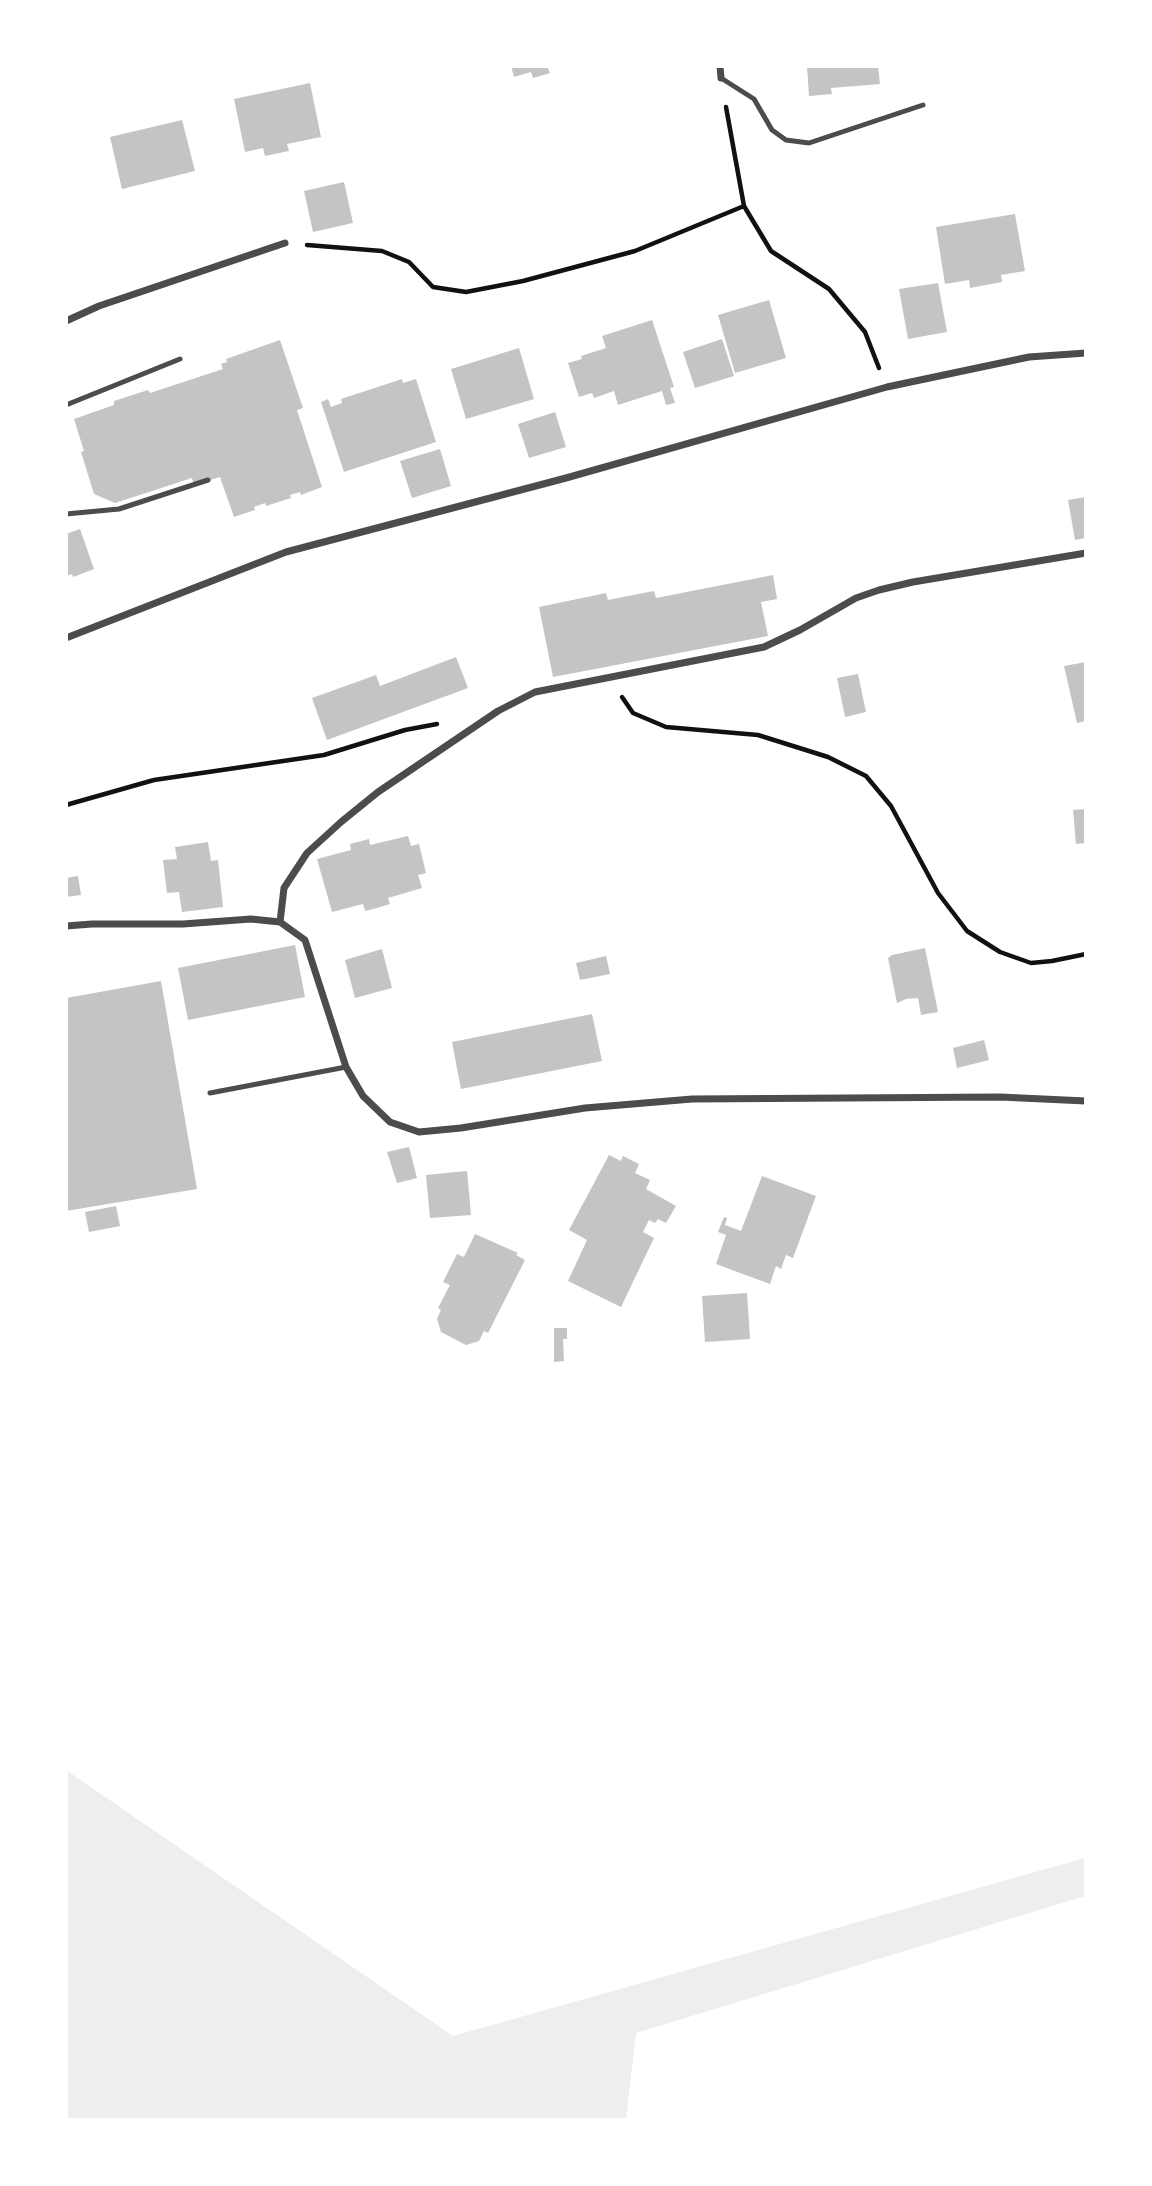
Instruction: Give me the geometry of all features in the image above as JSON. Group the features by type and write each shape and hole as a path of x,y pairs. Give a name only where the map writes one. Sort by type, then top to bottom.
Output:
{"street":[{"path":"720,66 721,79"},
{"path":"66,321 99,306 285,243"},
{"path":"66,638 286,552 566,478 887,387 1029,357 1086,353"},
{"path":"280,922 284,888 307,853 341,822 378,792 498,711 534,692 764,647 856,598 879,590 1086,553"},
{"path":"66,926 251,919 280,922 305,940 346,1067 363,1096 390,1122 419,1132 585,1108 692,1099 1000,1097 1086,1101"}],"lane":[{"path":"721,79 754,99 772,130 786,141 808,143 923,105"},
{"path":"66,405 180,359"},
{"path":"66,514 119,509 208,480"},
{"path":"210,1093 346,1067"}],"path":[{"path":"721,79 744,206 771,251 829,289 865,332 887,387"},
{"path":"285,243 382,251 409,262 433,287 466,292 523,281 635,251 744,206"},
{"path":"610,678 633,713 666,727 758,735 828,757 866,776 891,806 938,893 967,931 1000,952 1031,963 1086,954"},
{"path":"66,805 154,780 324,755 405,730 445,722"}],"shaded area":[{"path":"66,1770 453,2036 1085,1858 1085,1896 636,2033 626,2119 67,2119"}],"building":[{"path":"511,66 547,66 550,73 533,78 531,72 514,77"},
{"path":"807,66 878,66 880,84 831,88 832,94 809,96"},
{"path":"310,83 321,137 287,144 289,151 265,156 263,148 245,152 234,99"},
{"path":"182,120 195,171 122,189 110,137"},
{"path":"344,182 353,223 313,232 304,191"},
{"path":"1015,214 1025,271 1001,275 1002,282 970,288 969,280 945,284 936,227"},
{"path":"938,283 947,332 908,339 899,289"},
{"path":"769,300 786,358 735,373 718,315"},
{"path":"652,320 674,387 670,388 675,403 666,405 662,391 618,405 614,391 594,398 592,393 579,397 568,363 606,348 602,336"},
{"path":"722,339 734,376 695,388 683,352"},
{"path":"280,340 303,408 297,410 322,487 301,495 300,492 290,495 291,498 266,506 265,503 254,507 255,510 234,517 220,477 194,485 192,478 115,503 94,494 74,419 114,405 114,401 148,390 150,393 223,369 221,364 227,362 226,359"},
{"path":"519,348 534,399 466,419 451,369"},
{"path":"402,379 403,383 416,379 436,442 344,472 321,402 328,399 331,407 342,403 341,399"},
{"path":"555,412 566,447 529,458 518,424"},
{"path":"440,449 451,486 412,498 400,461"},
{"path":"1086,497 1086,538 1075,540 1068,500"},
{"path":"80,529 94,569 73,577 72,574 66,576 66,534"},
{"path":"773,575 777,599 761,602 768,636 553,677 539,607 606,593 608,600 654,591 656,598"},
{"path":"456,657 468,688 327,740 312,698 376,675 380,686"},
{"path":"1086,662 1086,721 1077,723 1064,666"},
{"path":"858,674 866,712 845,717 837,678"},
{"path":"1086,809 1086,843 1076,844 1073,810"},
{"path":"408,836 411,846 419,844 426,873 418,875 422,888 388,898 390,904 377,908 365,911 363,904 332,912 317,859 351,850 350,844 369,839 370,845"},
{"path":"208,842 211,861 218,860 223,907 182,912 179,892 167,893 163,860 177,859 175,847"},
{"path":"78,876 81,895 66,897 66,878"},
{"path":"295,945 305,997 188,1020 178,968"},
{"path":"925,948 938,1012 921,1015 918,998 897,1003 888,958"},
{"path":"382,949 392,988 355,998 345,960"},
{"path":"606,956 610,974 580,980 576,963"},
{"path":"161,981 197,1189 66,1211 66,998"},
{"path":"592,1014 602,1061 461,1089 452,1042"},
{"path":"984,1040 989,1060 957,1068 953,1048"},
{"path":"409,1147 417,1178 397,1183 387,1152"},
{"path":"609,1155 621,1161 623,1156 639,1164 635,1173 650,1180 646,1189 676,1206 666,1223 658,1219 655,1223 649,1220 643,1232 654,1238 621,1307 568,1281 587,1240 569,1230"},
{"path":"467,1171 471,1215 430,1218 426,1175"},
{"path":"762,1176 816,1196 793,1258 786,1255 781,1269 776,1266 770,1284 716,1264 726,1235 718,1232 724,1217 727,1218 725,1225 741,1231"},
{"path":"116,1206 120,1226 89,1232 85,1212"},
{"path":"475,1234 518,1253 516,1255 525,1260 488,1333 484,1331 479,1341 466,1345 441,1332 437,1319 441,1310 438,1308 450,1285 443,1282 457,1254 464,1257"},
{"path":"747,1293 750,1339 705,1342 702,1296"},
{"path":"554,1328 567,1328 567,1339 563,1339 564,1361 554,1362"}]}
